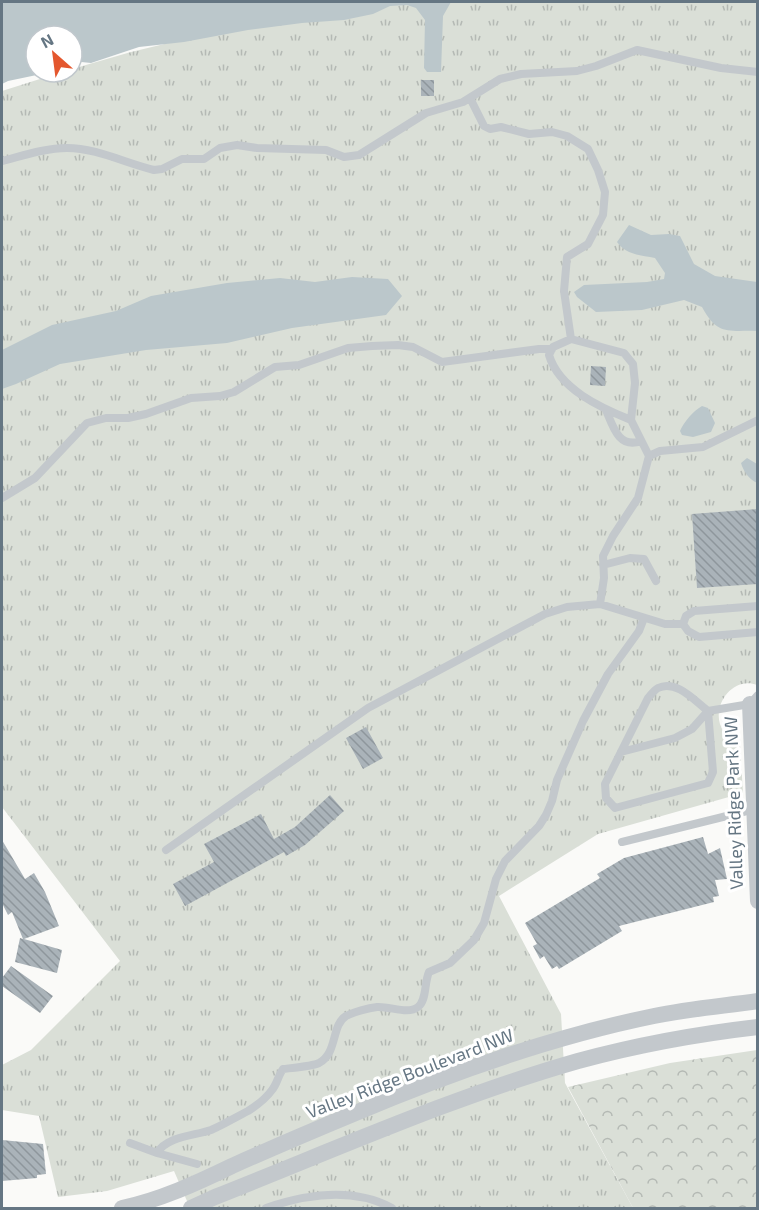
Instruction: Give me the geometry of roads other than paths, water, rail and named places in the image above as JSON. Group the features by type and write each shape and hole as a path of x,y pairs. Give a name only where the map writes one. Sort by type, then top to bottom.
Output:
{"street":[{"name":"Valley Ridge Park NW","path":"754,699 758,901"},
{"name":"Valley Ridge Boulevard NW","path":"122,1209 177,1190 353,1114 477,1065 616,1025 678,1012 758,1001"},
{"path":"191,1209 223,1194 469,1096 532,1075 657,1042 758,1027"}],"lane":[{"path":"2,161 48,150 70,148 111,157 154,171 182,159 204,159 220,148 237,145 257,148 326,150 344,157 359,155 426,113 470,98 500,79 521,74 577,71 637,50 721,68 758,72"},
{"path":"470,98 484,126 490,129 501,127 529,134 552,132 567,136 588,149 598,170 605,192 603,215 588,244 567,257 564,291 571,339"},
{"path":"600,604 603,556 638,498 649,456 631,420 635,383 633,364 624,353 571,339 552,349 549,355 552,363 570,386 606,410 631,420"},
{"path":"2,498 35,478 87,423 106,418 128,418 191,398 220,396 234,392 275,367 314,361 348,348 372,346 413,347 442,362 552,349"},
{"path":"606,410 614,430 621,438 633,444 641,441"},
{"path":"649,456 660,451 703,447 758,420"},
{"path":"603,565 630,558 644,559 656,581"},
{"path":"166,850 368,708 545,614 567,608 600,604 665,624 683,624"},
{"path":"683,624 686,616 693,611 758,606"},
{"path":"157,1153 160,1148 180,1138 215,1128 249,1110 274,1089 278,1076 283,1070 316,1065 321,1062 329,1054 341,1021 347,1016 377,1007 410,1011 417,1008 423,1001 429,972 450,963 474,940 484,923 496,879 506,861 539,826 546,815 560,773 583,720 608,674 639,631 644,618"},
{"path":"683,624 688,631 699,637 758,632"},
{"path":"669,686 687,693 708,711 713,772 708,783 615,808 606,798 605,784 648,698 657,688 669,686"},
{"path":"621,752 675,738 692,729 708,711 754,699"},
{"path":"622,842 756,808"},
{"path":"130,1143 197,1164"},
{"path":"266,1209 321,1194 334,1194 380,1202 392,1209"}]}
